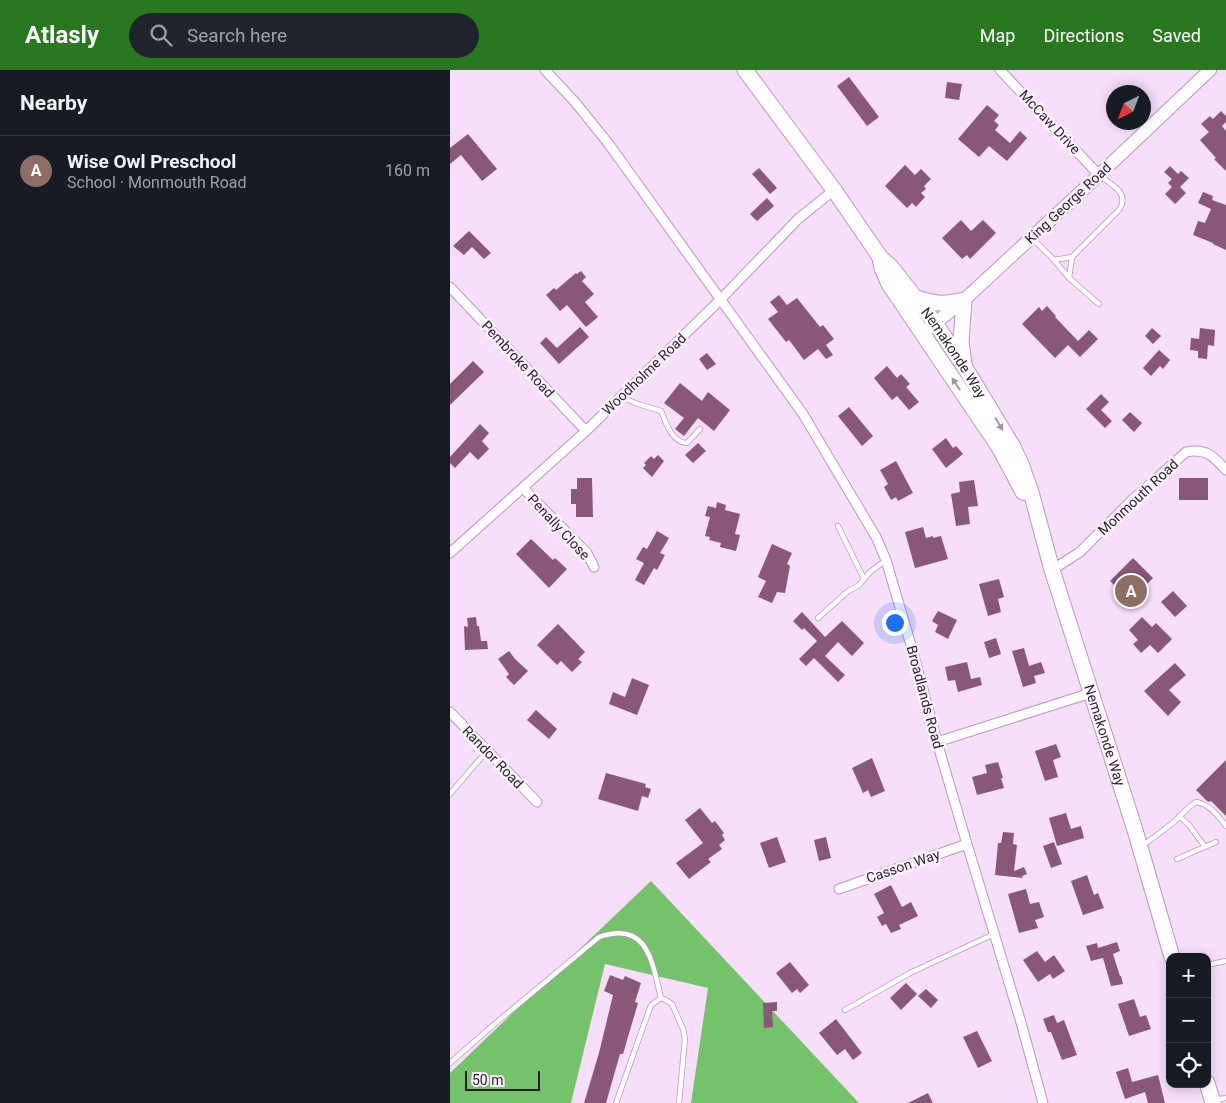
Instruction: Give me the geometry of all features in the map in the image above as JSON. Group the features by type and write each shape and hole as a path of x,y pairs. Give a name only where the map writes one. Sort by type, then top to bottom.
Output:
{"highway":[{"name":"Nemakonde Way","path":"745,70 834,190 880,257 892,267 935,323 964,366 1017,456 1027,480 1052,570 1141,847 1171,953"},
{"name":"Nemakonde Way","path":"880,257 882,268 890,284 999,448 1036,515"},
{"path":"916,298 939,304 964,300 962,342 964,366"},
{"path":"1210,1088 1217,1101"}],"main road":[{"name":"King George Road","path":"923,334 964,300 1210,70"}],"street":[{"name":"Broadlands Road","path":"545,70 575,102 608,143 803,414 876,536 886,560 914,652 967,844 1043,1103"},
{"name":"McCaw Drive","path":"1000,70 1099,175"},
{"name":"Woodholme Road","path":"450,553 586,431 720,300 798,219 834,190"},
{"name":"Pembroke Road","path":"450,287 586,431"},
{"name":"Monmouth Road","path":"1052,570 1080,552 1133,499 1186,452 1197,450 1212,455 1226,470"},
{"name":"Penally Close","path":"523,488 587,553 594,567"},
{"path":"938,742 1091,693"},
{"name":"Randor Road","path":"450,712 537,802"},
{"name":"Casson Way","path":"839,888 967,844"}],"lane":[{"path":"1054,260 1072,257 1106,224 1124,203 1119,190 1099,175"},
{"path":"1031,238 1054,260 1069,278 1099,304"},
{"path":"1069,278 1072,257"},
{"path":"621,397 661,411 673,435 682,442 687,443 700,429"},
{"path":"838,526 864,579"},
{"path":"818,618 847,592 858,586 870,572 886,560"},
{"path":"450,794 488,751"},
{"path":"1141,847 1196,802 1203,803 1226,826"},
{"path":"1179,816 1189,825 1205,847"},
{"path":"1177,859 1216,842"},
{"path":"450,1063 599,937 619,932 630,934 640,942 648,951 661,998"},
{"path":"845,1010 910,974 994,934"},
{"path":"1211,964 1226,961"},
{"path":"616,1103 651,1005 661,998"},
{"path":"661,998 672,1004 683,1029 685,1039 679,1103"}],"green space":[{"path":"651,881 859,1103 691,1103 708,988 605,964 571,1103 450,1103 450,1073"}],"building":[{"path":"849,77 879,117 867,126 837,86"},
{"path":"947,82 962,84 959,100 945,98"},
{"path":"987,105 999,115 994,121 999,125 995,130 1010,143 1020,131 1027,138 1007,161 989,146 979,157 958,139"},
{"path":"1221,111 1226,116 1226,122 1222,126 1226,131 1226,171 1200,140 1209,132 1201,124 1210,116 1213,119"},
{"path":"468,134 497,169 482,181 461,155 450,164 450,148"},
{"path":"905,165 915,175 921,169 931,179 924,186 926,189 921,193 925,197 916,207 912,203 907,208 885,186"},
{"path":"1170,166 1178,174 1181,171 1189,178 1180,187 1186,193 1175,204 1165,194 1172,187 1168,183 1172,179 1164,172"},
{"path":"759,168 777,188 770,194 752,174"},
{"path":"1203,192 1213,196 1212,200 1226,205 1226,250 1193,235 1198,221 1205,223 1211,209 1198,203"},
{"path":"767,198 774,206 757,221 750,214"},
{"path":"961,220 971,231 983,220 996,233 970,259 967,255 962,259 942,238"},
{"path":"469,231 491,253 484,259 472,247 464,255 453,246"},
{"path":"581,271 586,277 582,281 594,294 585,302 598,317 586,327 567,305 560,311 546,295 554,288 556,290"},
{"path":"779,295 787,305 797,298 820,327 823,325 834,339 826,345 833,355 826,359 818,349 804,360 789,340 786,342 768,319 778,312 770,302"},
{"path":"1047,306 1078,341 1089,330 1098,339 1080,357 1068,345 1055,358 1022,324 1039,307 1042,311"},
{"path":"580,327 589,337 559,364 540,343 546,337 557,348"},
{"path":"1152,328 1161,336 1153,344 1145,336"},
{"path":"1200,328 1215,330 1214,346 1208,345 1207,359 1198,358 1198,351 1190,350 1191,338 1199,339"},
{"path":"1159,350 1170,360 1163,369 1160,366 1151,376 1143,368"},
{"path":"707,353 716,364 707,370 699,359"},
{"path":"473,361 484,372 450,405 450,384"},
{"path":"887,366 897,378 901,374 910,384 906,387 919,402 909,410 897,396 892,400 874,378"},
{"path":"680,383 702,401 708,392 730,410 714,431 698,418 684,436 675,429 684,418 664,403"},
{"path":"1101,394 1109,402 1101,410 1112,421 1105,428 1086,409"},
{"path":"849,407 873,436 862,446 838,416"},
{"path":"1130,412 1142,423 1134,432 1122,420"},
{"path":"480,424 489,433 482,441 489,449 478,460 470,452 455,468 450,463 450,457"},
{"path":"946,438 953,448 956,446 963,454 946,468 932,449"},
{"path":"698,443 706,451 693,463 685,455"},
{"path":"658,455 664,461 652,477 643,468 646,465 644,463 651,456 654,459"},
{"path":"896,461 913,493 898,501 896,497 891,500 884,487 888,484 880,470"},
{"path":"577,478 592,478 593,517 576,517 576,504 571,504 571,489 577,489"},
{"path":"1179,478 1208,478 1208,500 1179,500"},
{"path":"974,480 978,506 968,507 970,524 956,526 951,494 960,492 959,482"},
{"path":"717,502 726,505 725,510 740,514 735,534 740,535 736,551 720,547 721,543 709,540 710,537 705,536 710,517 705,516 708,506 716,508"},
{"path":"923,527 926,538 941,536 948,559 915,568 905,532"},
{"path":"657,531 669,538 660,553 665,555 657,570 654,568 644,585 635,580 644,563 636,559 643,547 647,549"},
{"path":"531,539 553,560 555,558 567,569 549,588 516,554"},
{"path":"772,544 792,553 787,564 790,566 785,593 777,592 772,603 758,597 766,581 758,577"},
{"path":"1133,558 1153,578 1135,596 1123,583 1118,589 1110,581"},
{"path":"999,579 1004,597 998,599 1001,612 988,616 979,584"},
{"path":"1173,591 1187,606 1175,617 1161,602"},
{"path":"938,611 957,620 948,639 935,632 938,625 932,621"},
{"path":"802,612 825,637 842,621 864,643 852,656 838,642 825,656 845,675 838,682 814,658 806,666 799,659 817,641 804,628 802,630 793,621"},
{"path":"476,617 481,641 487,641 488,649 465,650 464,626 468,627 467,618"},
{"path":"1142,617 1152,627 1156,623 1172,639 1158,653 1150,645 1141,653 1133,644 1138,640 1129,630"},
{"path":"558,624 585,652 578,659 582,662 572,672 561,661 557,665 537,645"},
{"path":"996,638 1001,654 989,658 984,642"},
{"path":"1024,648 1029,666 1041,662 1045,673 1034,676 1036,683 1023,687 1012,651"},
{"path":"509,651 528,671 514,685 506,677 509,674 498,659"},
{"path":"967,662 971,679 980,677 982,685 958,692 955,680 948,681 945,667"},
{"path":"1175,663 1186,675 1169,690 1181,702 1168,716 1144,691"},
{"path":"632,678 649,685 637,715 609,704 613,692 625,697"},
{"path":"536,710 557,729 549,739 527,720"},
{"path":"1056,744 1061,757 1053,760 1058,777 1045,781 1035,751"},
{"path":"872,758 885,791 871,797 868,790 863,793 852,768"},
{"path":"1226,760 1226,816 1211,801 1207,801 1196,790"},
{"path":"998,762 1004,788 977,795 972,777 987,773 985,765"},
{"path":"606,773 646,784 645,787 651,789 648,798 642,796 638,811 598,799"},
{"path":"700,808 712,823 715,821 724,833 722,835 725,840 719,845 722,849 708,859 711,862 689,879 676,863 703,843 685,820"},
{"path":"1066,813 1071,829 1081,826 1084,838 1057,846 1049,818"},
{"path":"1003,832 1014,833 1013,844 1017,845 1014,871 1024,867 1027,874 1022,876 1023,878 995,875 998,843 1001,843"},
{"path":"777,837 786,862 769,868 760,843"},
{"path":"826,837 831,858 819,861 814,840"},
{"path":"1054,842 1062,864 1051,868 1043,846"},
{"path":"1087,875 1094,895 1098,893 1104,908 1083,915 1071,881"},
{"path":"891,885 902,907 911,902 918,916 899,925 901,929 891,933 886,924 882,926 877,917 884,913 874,894"},
{"path":"1026,889 1030,904 1039,902 1044,917 1035,920 1038,928 1019,933 1008,894"},
{"path":"1117,942 1120,951 1113,954 1123,984 1111,986 1103,958 1091,961 1086,946 1097,943 1098,948"},
{"path":"1037,951 1045,962 1054,955 1065,971 1053,979 1050,974 1038,982 1023,960"},
{"path":"790,962 809,985 800,993 797,989 792,993 776,973"},
{"path":"610,975 623,980 625,976 641,983 635,1002 638,1003 623,1054 620,1054 606,1103 584,1103 599,1053 613,995 604,991"},
{"path":"906,983 917,994 901,1010 890,998"},
{"path":"926,989 938,1000 931,1008 918,996"},
{"path":"1134,999 1140,1017 1146,1015 1151,1029 1129,1036 1118,1004"},
{"path":"777,1002 777,1011 772,1011 773,1027 764,1028 763,1003"},
{"path":"1054,1015 1057,1023 1064,1020 1077,1055 1062,1060 1051,1032 1048,1032 1043,1019"},
{"path":"836,1019 862,1053 853,1060 845,1049 837,1055 819,1033"},
{"path":"977,1031 992,1061 978,1068 963,1037"},
{"path":"1128,1068 1132,1082 1158,1075 1165,1103 1148,1103 1145,1092 1125,1099 1116,1072"},
{"path":"928,1093 933,1103 908,1103"}],"place":[{"name":"Wise Owl Preschool","path":"1131,591"}]}
